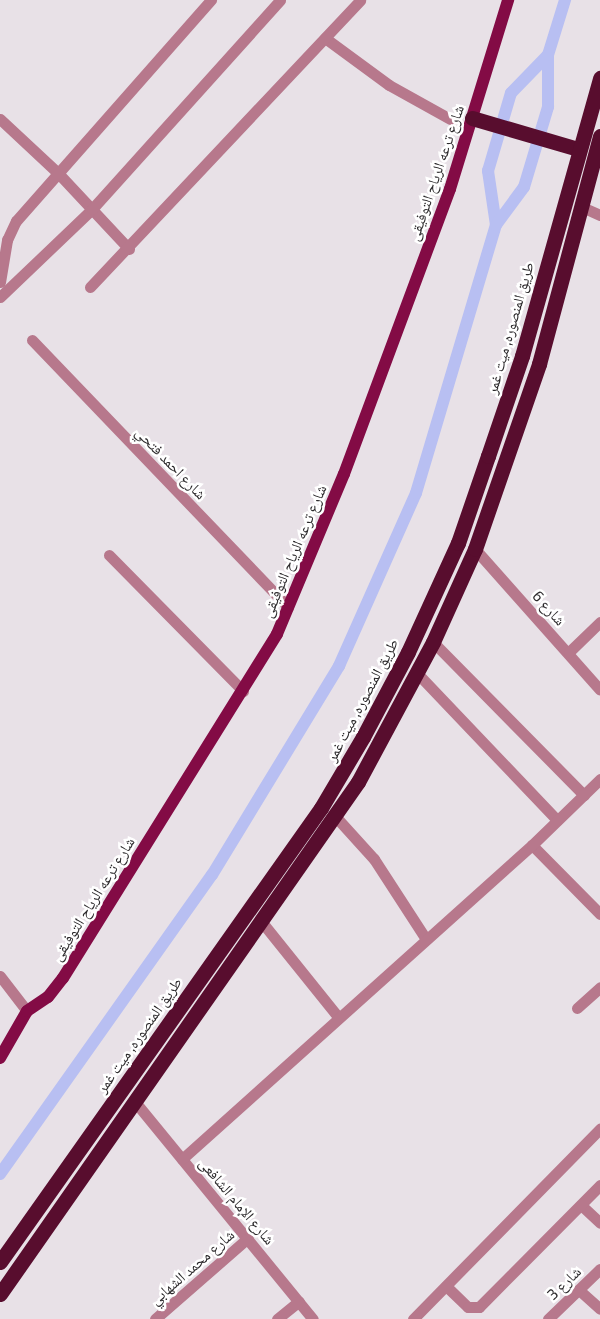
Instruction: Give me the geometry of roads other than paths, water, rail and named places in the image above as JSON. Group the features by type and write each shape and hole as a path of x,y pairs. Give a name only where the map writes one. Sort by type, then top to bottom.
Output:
{"highway":[{"name":"طريق المنصوره, ميت غمر","path":"0,1262 325,801 385,696 458,543 522,356 578,149 600,78"},
{"path":"472,118 578,149"},
{"path":"0,1294 136,1103 335,816 362,774 417,673 475,549 539,364 600,136"},
{"path":"458,543 475,549"}],"main road":[{"name":"شارع ترعه الرياح التوفيقى","path":"0,1058 27,1011 48,997 63,978 277,634 344,474 472,118 508,0"}],"street":[{"path":"0,282 10,231 58,173 211,0"},
{"path":"0,297 92,209 280,0"},
{"path":"90,287 129,249 360,0"},
{"path":"325,38 389,85 450,119"},
{"path":"0,119 58,173 129,249"},
{"path":"582,207 600,215"},
{"name":"شارع احمد فتحي","path":"32,340 288,607"},
{"name":"شارع 6","path":"475,549 569,652 600,690"},
{"path":"109,555 243,691"},
{"path":"569,652 600,622"},
{"path":"433,642 584,794"},
{"path":"417,673 557,820"},
{"path":"182,1159 532,845 600,779"},
{"path":"335,816 374,859 426,940"},
{"path":"532,845 600,914"},
{"path":"261,921 339,1018"},
{"path":"0,976 27,1011"},
{"path":"577,1008 600,988"},
{"name":"شارع الإمام الشافعى","path":"136,1103 313,1319"},
{"path":"413,1319 600,1129"},
{"path":"446,1286 468,1307 479,1307 600,1185"},
{"path":"581,1205 600,1223"},
{"name":"شارع محمد الشهابي","path":"155,1319 248,1238"},
{"name":"شارع 3","path":"548,1319 600,1270"},
{"path":"579,1290 600,1309"},
{"path":"276,1319 299,1300"}],"waterway":[{"path":"0,1174 212,875 339,666 416,493 496,225 524,187 548,107 548,55 565,0"},
{"path":"496,225 488,171 511,93 548,55"}]}
